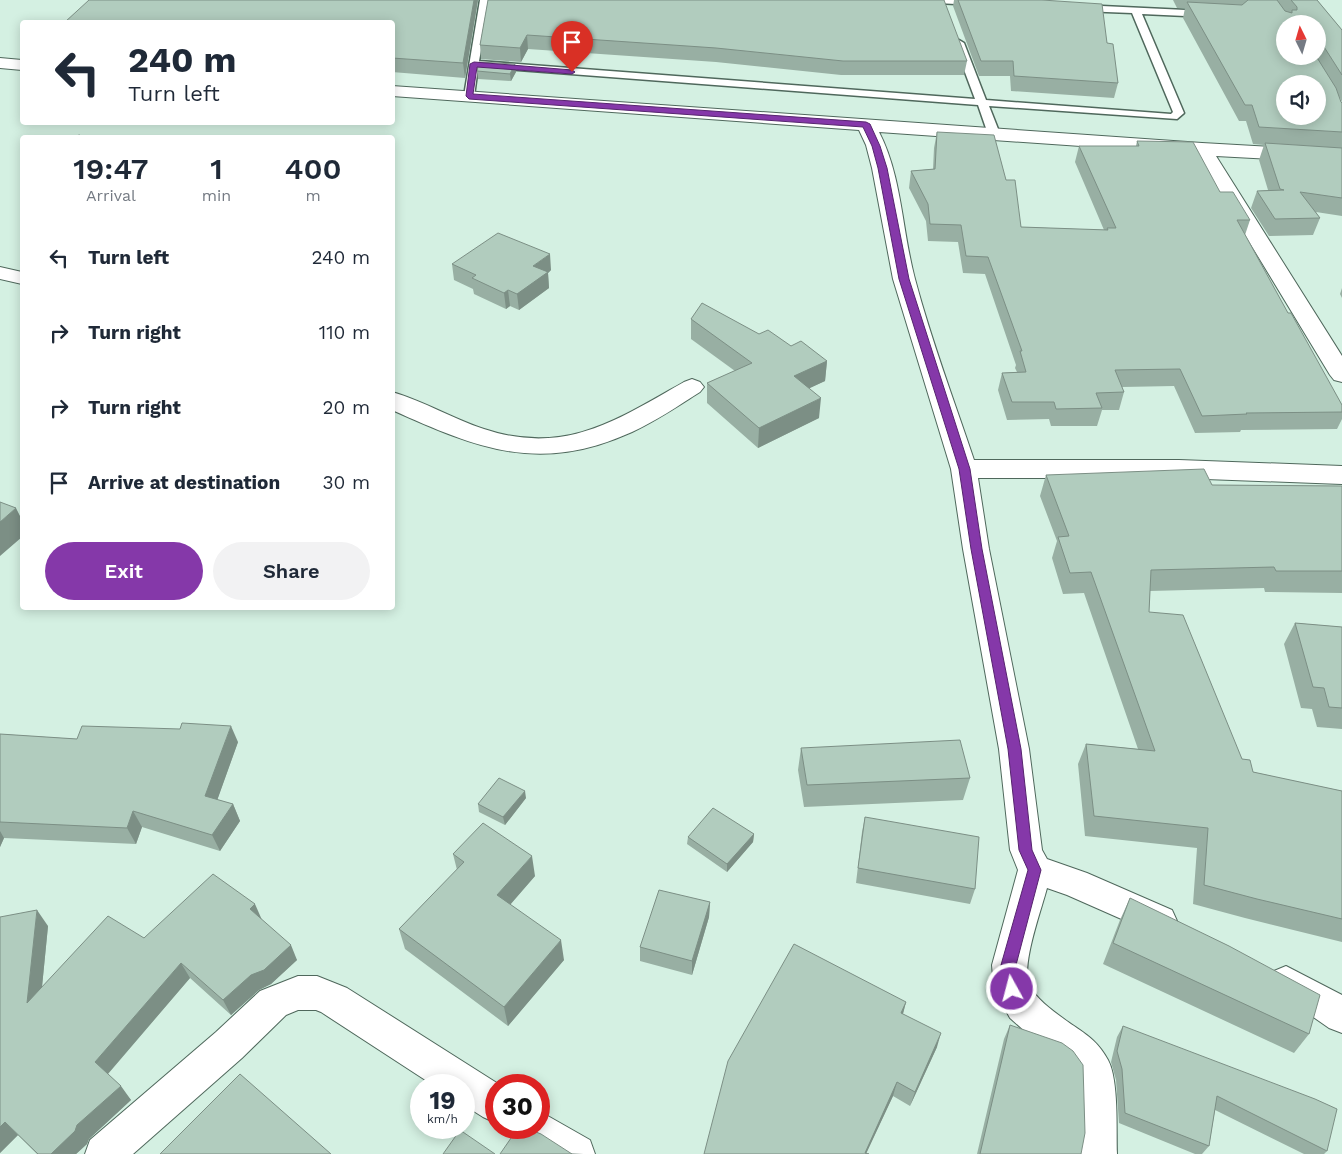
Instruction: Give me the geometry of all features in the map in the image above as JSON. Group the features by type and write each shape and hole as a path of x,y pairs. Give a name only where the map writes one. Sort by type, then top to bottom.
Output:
{"street":[{"path":"0,63 20,65"},
{"path":"395,91 866,124 1202,150 1342,157"},
{"path":"866,124 876,146 882,168 904,279 964,469 976,549 1014,749 1026,850 1035,870 1009,965 1012,989 1022,1006 1051,1031 1080,1051 1095,1073 1098,1154"},
{"path":"1202,150 1342,375"},
{"path":"0,273 20,278"},
{"path":"395,401 480,438 501,444 539,447 574,445 622,427 692,387"},
{"path":"964,469 1179,469 1342,476"},
{"path":"1035,870 1075,882 1190,934"},
{"path":"1260,970 1322,1002 1342,1016"},
{"path":"104,1154 229,1045 273,1003 298,993 318,993 334,1000 485,1097"},
{"path":"550,1138 576,1154"}],"lane":[{"path":"469,96 485,0"},
{"path":"937,0 945,5 982,2"},
{"path":"1068,7 1218,15"},
{"path":"474,64 1173,117 1179,113 1135,10"},
{"path":"954,29 994,134"}],"building":[{"path":"89,0 474,0 463,63 395,58 395,20 67,20"},
{"path":"488,0 944,0 967,61 843,61 716,48 527,35 520,48 480,45"},
{"path":"958,0 1042,0 1102,4 1107,43 1113,44 1118,83 1014,76 1013,61 981,61"},
{"path":"1248,0 1277,0 1285,11 1292,13 1292,10 1297,10 1297,7 1291,0 1317,0 1342,30 1342,75 1326,50 1326,15 1276,15 1276,65 1322,65 1336,88 1342,103 1342,132 1259,127 1252,105 1245,105 1187,2 1242,5"},
{"path":"479,62 515,64 510,74 477,71"},
{"path":"937,132 994,135 1006,180 1015,180 1021,227 1108,230 1107,228 1116,228 1079,146 1139,146 1137,141 1193,142 1220,192 1233,192 1250,220 1237,220 1288,313 1291,313 1342,405 1342,412 1246,413 1202,416 1180,369 1115,370 1124,392 1096,393 1102,408 1056,409 1054,402 1012,402 1002,373 1026,372 1020,351 1022,351 988,257 966,256 961,225 930,224 928,204 911,171 935,169"},
{"path":"1265,143 1342,148 1342,198 1300,192 1320,218 1275,219 1257,191 1284,190 1280,189"},
{"path":"498,233 550,254 533,266 548,272 517,294 508,290 504,293 472,278 476,275 452,264"},
{"path":"702,303 759,334 768,330 791,346 801,341 827,361 794,376 821,398 759,428 707,383 752,363 691,319"},
{"path":"1204,469 1212,485 1342,486 1342,571 1276,571 1274,567 1151,570 1149,612 1183,615 1242,759 1250,760 1253,772 1342,791 1342,919 1204,885 1208,828 1094,816 1086,744 1155,751 1091,572 1070,573 1058,537 1069,536 1046,475"},
{"path":"0,502 16,508 0,522"},
{"path":"1295,623 1342,627 1342,708 1329,707 1324,688 1313,687"},
{"path":"182,723 231,726 205,796 233,804 212,835 133,811 127,828 0,822 0,734 77,739 82,726 180,729"},
{"path":"960,740 970,778 807,785 801,748"},
{"path":"499,778 525,791 503,817 478,804"},
{"path":"713,808 754,834 727,864 688,837"},
{"path":"865,817 979,837 975,889 858,868"},
{"path":"483,823 532,856 497,895 561,940 504,1007 399,929 464,862 453,854"},
{"path":"213,874 255,904 250,909 291,945 264,970 251,975 223,1000 181,963 95,1062 121,1086 77,1125 75,1131 51,1154 38,1154 5,1122 0,1127 0,917 37,910 27,1003 108,916 144,938"},
{"path":"659,890 710,902 692,961 640,947"},
{"path":"1130,898 1229,946 1320,995 1309,1034 1113,943"},
{"path":"794,944 906,1002 901,1013 941,1033 915,1092 897,1082 865,1153 869,1154 704,1154 728,1061"},
{"path":"1010,1025 1062,1043 1073,1051 1083,1065 1085,1133 1081,1154 980,1154"},
{"path":"1123,1026 1337,1109 1327,1151 1217,1096 1209,1146 1125,1113 1122,1069 1117,1051"},
{"path":"240,1074 331,1154 160,1154"},
{"path":"454,1139 473,1139 495,1154 443,1154"},
{"path":"510,1139 549,1139 572,1154 500,1154"}],"route":[{"path":"572,72 474,64 469,96 866,124 876,146 882,168 904,279 964,469 976,549 1014,749 1026,850 1035,870 1009,965 1012,989"}]}
